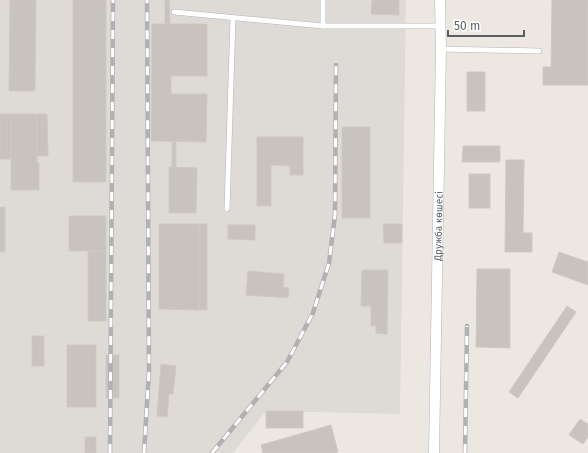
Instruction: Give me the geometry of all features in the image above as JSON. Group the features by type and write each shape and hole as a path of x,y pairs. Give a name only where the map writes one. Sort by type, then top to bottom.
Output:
{"street":[{"name":"Дружба көшесі","path":"434,453 440,0"}],"lane":[{"path":"322,0 323,26"},
{"path":"174,12 323,26 440,26"},
{"path":"227,209 233,18"},
{"path":"440,49 539,51"}],"shaded area":[{"path":"0,0 406,0 400,414 266,411 233,453 0,453"}],"building":[{"path":"10,0 36,0 35,91 9,91"},
{"path":"73,0 106,0 106,182 73,182"},
{"path":"165,0 169,0 170,24 165,24"},
{"path":"372,0 399,0 399,15 371,14"},
{"path":"552,0 588,0 588,85 543,85 543,67 551,67"},
{"path":"152,24 207,24 207,76 171,76 171,94 207,94 206,142 151,141"},
{"path":"467,72 485,72 485,111 467,111"},
{"path":"0,114 11,114 11,159 0,159"},
{"path":"11,114 37,114 37,163 39,163 39,190 11,190"},
{"path":"37,114 47,114 48,156 37,156"},
{"path":"342,127 370,127 370,218 342,218"},
{"path":"257,137 303,137 303,175 290,175 290,166 271,165 271,206 257,206"},
{"path":"172,142 176,142 176,168 172,167"},
{"path":"463,146 500,146 500,162 462,162"},
{"path":"506,160 524,160 523,233 532,233 532,252 505,252"},
{"path":"169,167 197,168 196,213 169,213"},
{"path":"469,174 490,174 490,208 469,208"},
{"path":"0,207 5,207 5,252 0,252"},
{"path":"69,216 106,216 106,251 69,251"},
{"path":"159,224 199,224 199,310 159,309"},
{"path":"199,224 207,224 207,310 199,310"},
{"path":"383,224 402,224 402,243 384,243"},
{"path":"228,225 255,225 255,240 228,239"},
{"path":"88,251 106,251 106,321 88,321"},
{"path":"559,252 588,262 588,285 552,272"},
{"path":"477,269 510,269 510,348 476,347"},
{"path":"362,270 388,270 387,334 376,333 376,326 371,326 371,306 361,306"},
{"path":"248,271 284,274 283,287 289,288 288,298 246,295"},
{"path":"567,306 576,312 518,398 509,392"},
{"path":"32,336 44,336 44,366 32,366"},
{"path":"67,345 96,345 96,407 67,407"},
{"path":"106,355 119,355 119,398 106,398"},
{"path":"161,364 176,366 173,394 169,394 167,417 157,416"},
{"path":"266,411 303,411 303,428 266,428"},
{"path":"580,419 588,424 588,437 583,444 569,435"},
{"path":"331,425 338,452 263,453 261,445"},
{"path":"85,437 96,437 96,453 85,453"}],"railway":[{"path":"110,453 113,0"},
{"path":"144,453 149,371 147,0"},
{"path":"212,453 287,362 313,313 329,263 335,215 336,65"},
{"path":"465,453 467,326"}]}
